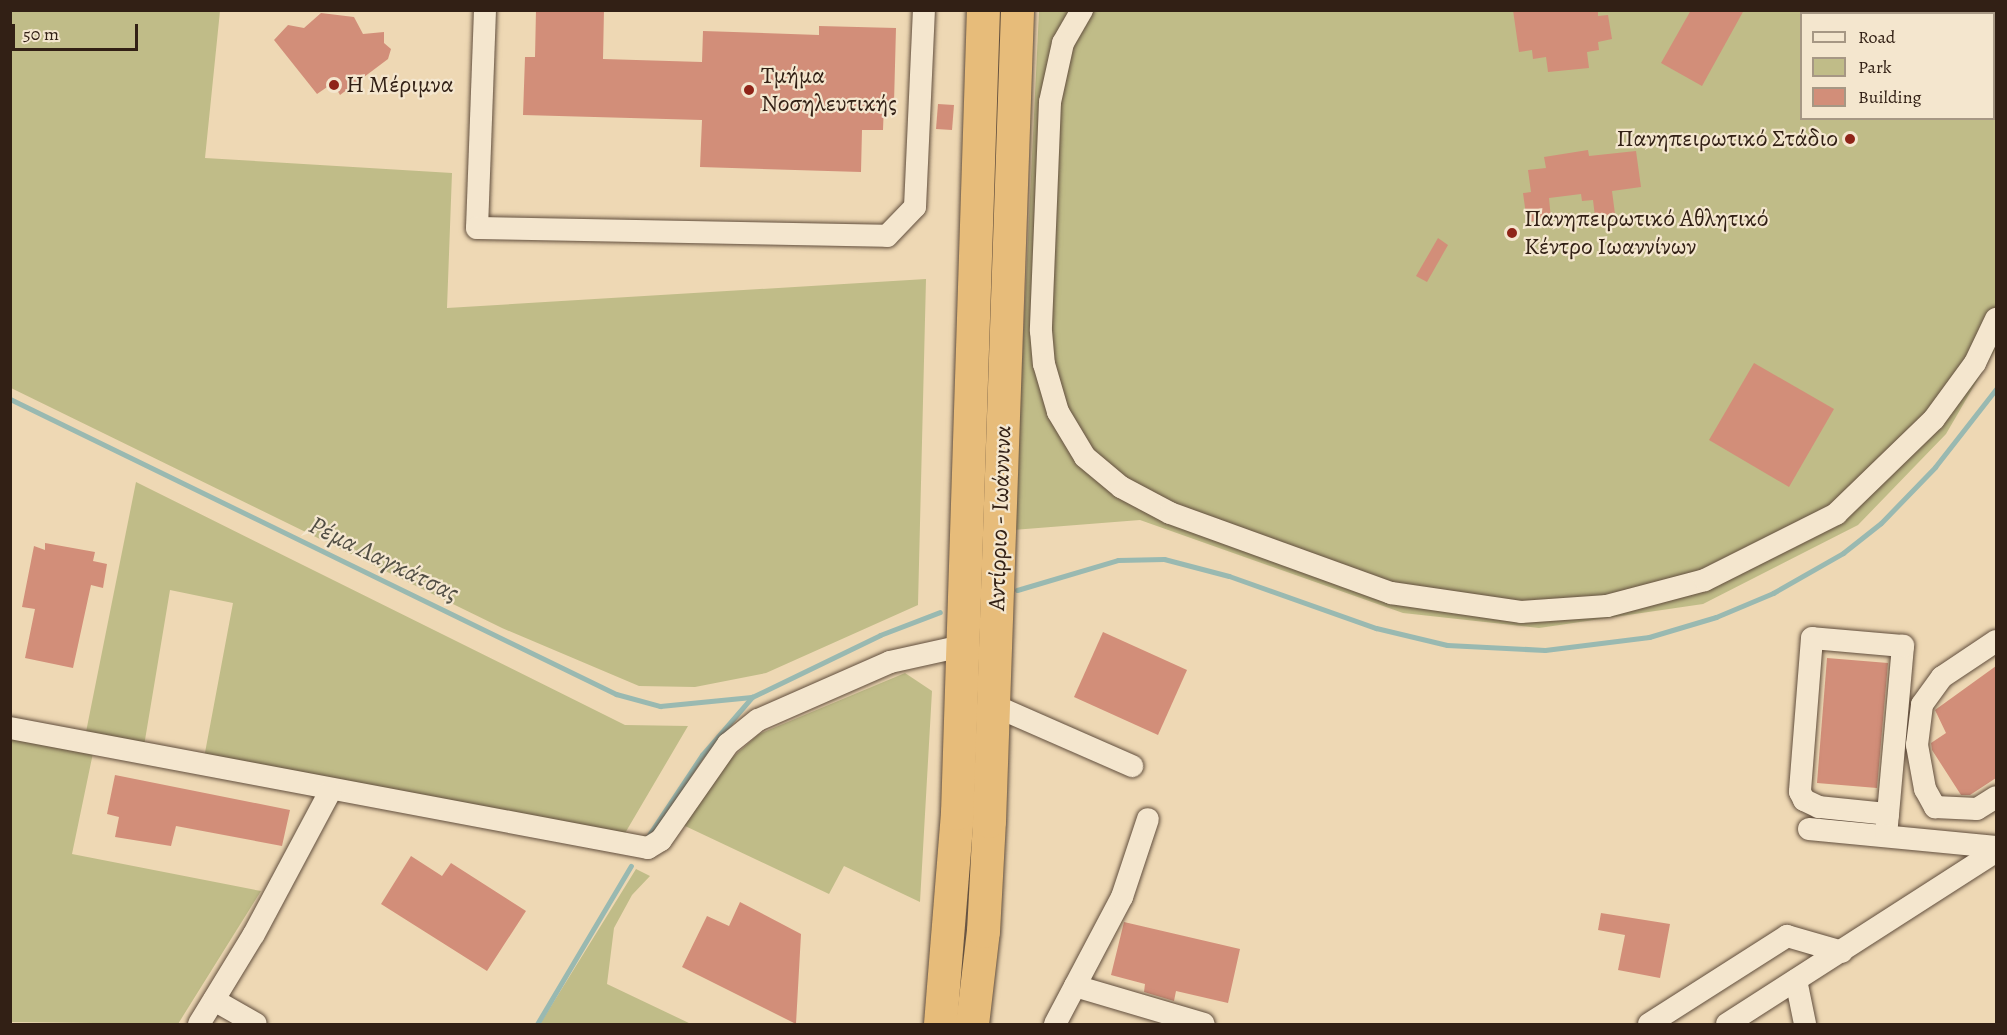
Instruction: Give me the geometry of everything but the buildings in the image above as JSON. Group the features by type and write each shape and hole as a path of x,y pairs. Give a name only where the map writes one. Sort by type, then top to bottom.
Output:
{"highway":[{"name":"Αντίρριο - Ιωάννινα","path":"940,1024 952,904 983,10"},
{"name":"Αντίρριο - Ιωάννινα","path":"972,1024 983,931 1017,10"}],"street":[{"path":"485,10 477,228 887,236 915,207 924,10"},
{"path":"1082,10 1056,64 1050,113 1041,331 1044,364 1058,412 1085,457 1121,487 1170,513 1391,592 1521,612 1607,606 1705,580 1836,514 1934,419 1975,363 1996,319"},
{"path":"1887,825 1902,646 1812,638 1800,792 1804,800 1819,807 1887,825 1996,849"},
{"path":"1996,641 1942,677 1922,705 1917,746 1925,789 1935,807 1977,809 1996,797"},
{"path":"10,728 633,847 652,848 728,744 758,720 890,662 962,646"},
{"path":"993,705 1132,766"},
{"path":"199,1024 330,790"},
{"path":"1055,1024 1122,897 1148,819"},
{"path":"1809,829 1887,825"},
{"path":"1727,1024 1996,849"},
{"path":"1649,1024 1787,936 1842,951"},
{"path":"1796,980 1805,1024"},
{"path":"1074,986 1204,1024"},
{"path":"214,1000 256,1024"}],"green space":[{"path":"10,11 220,11 205,158 452,173 447,308 926,279 918,605 766,673 695,687 639,686 502,628 11,388"},
{"name":"Πανηπειρωτικό Αθλητικό Κέντρο Ιωαννίνων","path":"1039,11 1996,11 1996,348 1946,434 1858,525 1703,604 1539,628 1403,613 1140,520 1014,530"},
{"path":"136,482 625,725 688,726 621,840 204,758 233,603 170,590 144,746 86,732"},
{"path":"905,673 932,691 920,902 844,866 829,894 683,825 726,763 759,734"},
{"path":"10,739 93,753 72,854 261,891 178,1024 11,1022"},
{"path":"636,869 650,876 632,895 614,928 607,984 691,1024 540,1024"}],"waterway":[{"path":"1017,590 1118,560 1164,559 1229,576 1376,628 1447,645 1545,650 1649,637 1716,617 1773,593 1843,553 1881,523 1935,467 1996,389"},
{"name":"Ρέμα Λαγκάτσας","path":"10,399 616,694 660,706 752,697"},
{"path":"647,838 702,755 752,697 880,635 940,612"},
{"path":"537,1024 631,866"}],"place":[{"name":"Η Μέριμνα","path":"334,85"},
{"name":"Τμήμα Νοσηλευτικής","path":"749,90"},
{"name":"Πανηπειρωτικό Στάδιο","path":"1850,139"},
{"name":"Πανηπειρωτικό Αθλητικό Κέντρο Ιωαννίνων","path":"1512,233"}]}
